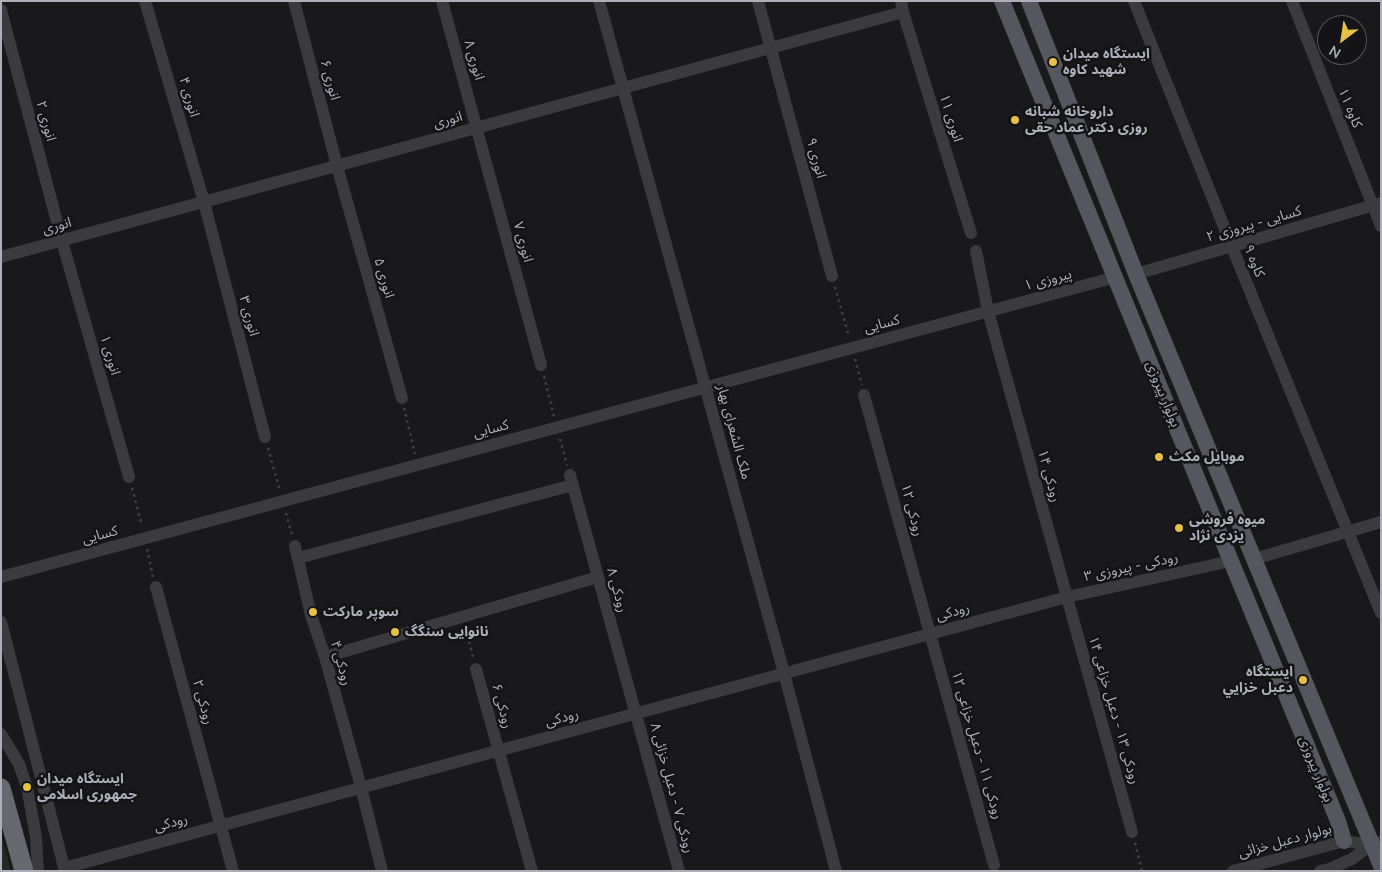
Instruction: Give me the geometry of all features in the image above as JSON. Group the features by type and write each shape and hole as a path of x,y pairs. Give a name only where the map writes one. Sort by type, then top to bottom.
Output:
{"highway":[{"path":"1,788 24,871"}],"main road":[{"name":"بولوار پیروزی","path":"1002,1 1232,560 1338,821 1344,841"},
{"name":"بولوار پیروزی","path":"1029,1 1136,274 1254,559 1376,843 1381,866"}],"street":[{"name":"انوری ۴","path":"145,1 204,202"},
{"name":"انوری ۶","path":"294,1 337,166"},
{"name":"انوری ۸","path":"442,1 477,128"},
{"name":"ملک الشعرای بهار","path":"599,1 784,673 836,871"},
{"name":"انوری ۹","path":"758,1 832,276"},
{"name":"کاوه ۹","path":"1134,1 1381,612"},
{"name":"کاوه ۱۱","path":"1292,1 1377,205 1381,226"},
{"name":"انوری","path":"1,257 771,48 902,6"},
{"name":"انوری ۱۱","path":"902,6 971,233"},
{"name":"انوری ۲","path":"1,10 62,241"},
{"name":"انوری ۷","path":"477,128 541,365"},
{"name":"انوری ۵","path":"337,166 402,398"},
{"name":"انوری ۳","path":"204,202 265,437"},
{"name":"کسایی - پیروزی ۲","path":"1136,274 1377,205"},
{"name":"انوری ۱","path":"62,241 129,477"},
{"name":"رودکی ۱۴","path":"976,251 988,311 1067,597"},
{"name":"پیروزی ۱","path":"988,311 1116,277"},
{"name":"کسایی","path":"1,577 988,311"},
{"name":"رودکی ۱۲","path":"864,395 930,634"},
{"name":"رودکی ۸","path":"296,552 571,480 636,713"},
{"path":"1254,559 1381,522"},
{"name":"رودکی ۴","path":"296,552 361,787 382,871"},
{"name":"رودکی - پیروزی ۳","path":"1067,597 1232,560"},
{"path":"324,657 598,577"},
{"name":"رودکی ۲","path":"156,587 233,871"},
{"name":"رودکی","path":"65,869 221,825 1067,597"},
{"name":"رودکی ۱۳ - دعبل خزاعی ۱۴","path":"1067,597 1132,832"},
{"path":"1,622 65,869"},
{"name":"رودکی ۱۱ - دعبل خزاعی ۱۲","path":"930,634 994,865"},
{"name":"رودکی ۶","path":"476,669 532,871"},
{"name":"رودکی ۷ - دعبل خزائی ۸","path":"636,713 679,871"},
{"path":"1,734 19,764 27,787 36,837 38,871"},
{"path":"1344,841 1376,843"},
{"name":"بولوار پیروزی","path":"1344,841 1357,871"},
{"name":"بولوار دعبل خزائی","path":"1233,871 1344,841"},
{"path":"1320,871 1329,869 1352,858 1376,843"}],"path":[{"path":"402,398 417,465"},
{"path":"463,616 476,669"},
{"path":"1132,832 1142,871"}],"shaded area":[{"path":"1,834 11,871 1,871"}],"place":[{"name":"ایستگاه میدان شهید کاوه","path":"1053,62"},
{"name":"داروخانه شبانه روزی دکتر عماد حقی","path":"1015,120"},
{"name":"موبایل مکث","path":"1159,457"},
{"name":"میوه فروشی یزدی نژاد","path":"1179,528"},
{"name":"سوپر مارکت","path":"313,612"},
{"name":"نانوایی سنگگ","path":"395,632"},
{"name":"ايستگاه دعبل خزايي","path":"1303,680"},
{"name":"ایستگاه میدان جمهوری اسلامی","path":"27,787"}]}
